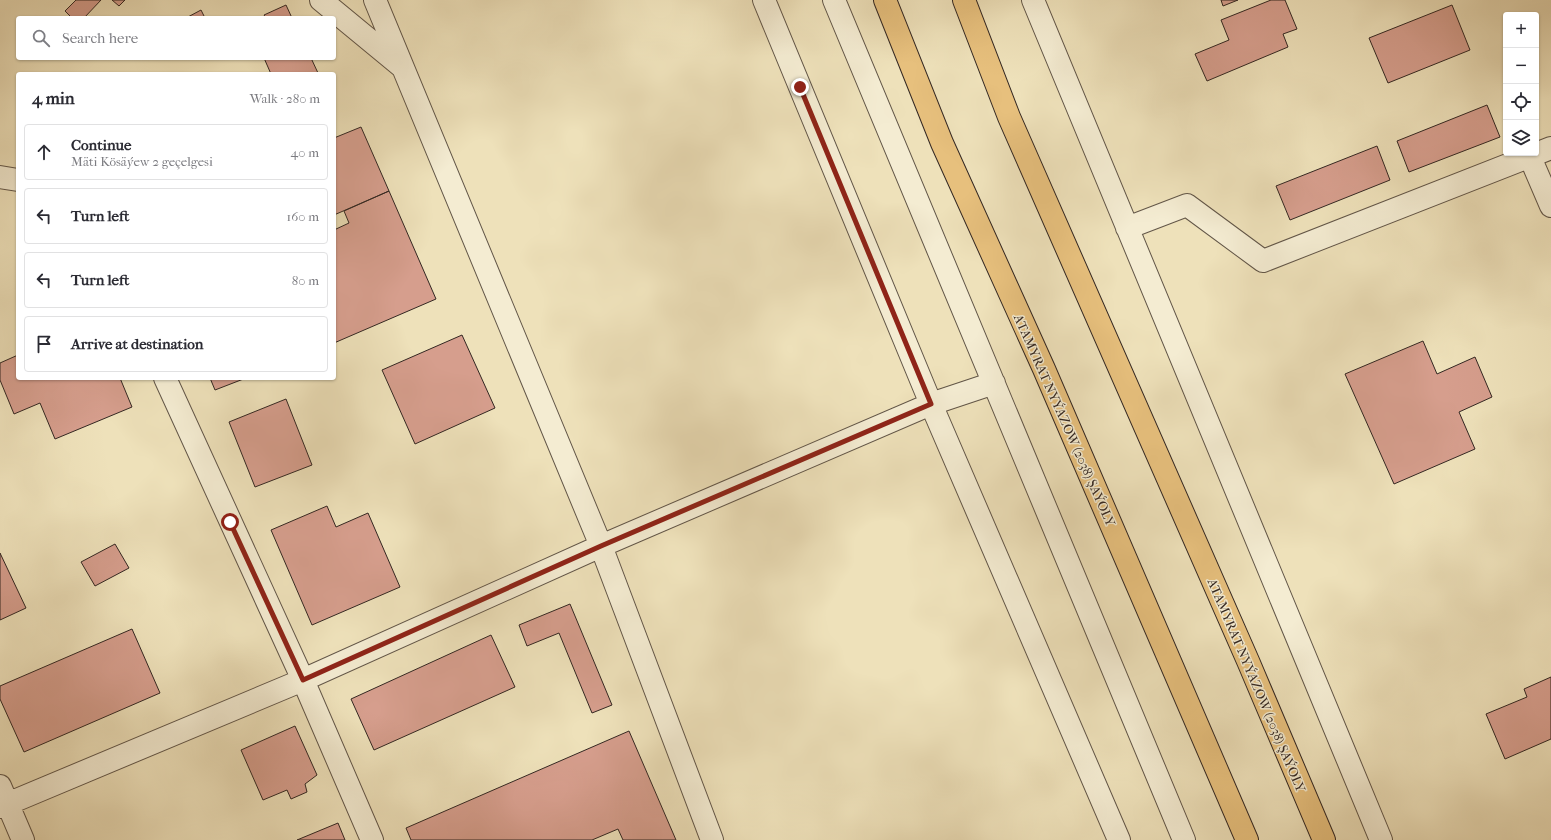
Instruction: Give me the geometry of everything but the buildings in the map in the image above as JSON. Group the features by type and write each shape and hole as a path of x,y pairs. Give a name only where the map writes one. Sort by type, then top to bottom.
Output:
{"main road":[{"name":"ATAMYRAT NYÝAZOW (2038) ŞAÝOLY","path":"885,0 942,142 1056,398 1247,840"},
{"name":"ATAMYRAT NYÝAZOW (2038) ŞAÝOLY","path":"964,0 1009,117 1248,661 1324,840"}],"street":[{"path":"322,0 402,67"},
{"path":"375,0 601,546 712,840"},
{"path":"764,0 931,404 1119,840"},
{"path":"834,0 1184,840"},
{"path":"1032,0 1381,840"},
{"path":"1127,228 1187,205 1263,261 1551,148"},
{"path":"1530,157 1551,206"},
{"path":"0,177 16,180"},
{"path":"166,380 303,680 372,840"},
{"path":"23,840 2,799 303,680 601,546 931,404 994,383"}],"route":[{"path":"230,522 303,680 601,546 931,404 800,87"}]}
